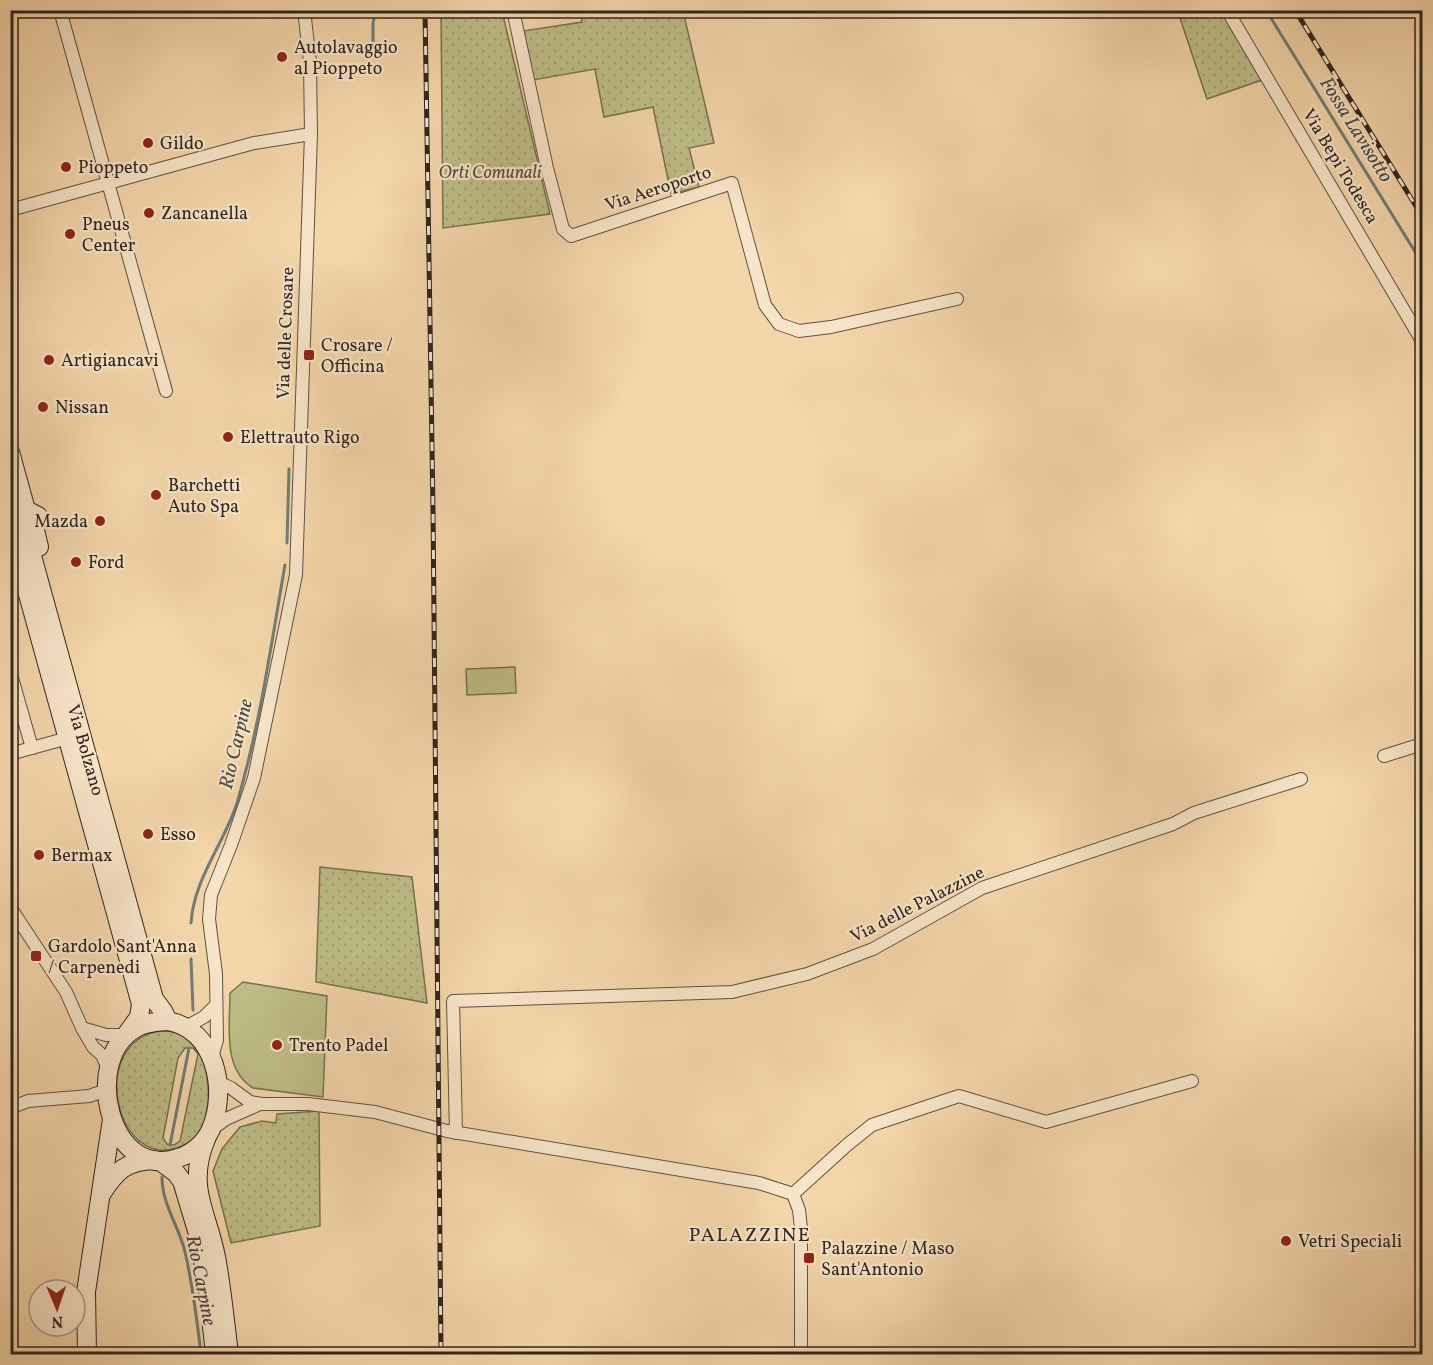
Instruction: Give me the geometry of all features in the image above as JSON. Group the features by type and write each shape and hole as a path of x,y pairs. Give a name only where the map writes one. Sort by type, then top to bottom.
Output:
{"main road":[{"path":"10,452 26,510 38,516 35,530 54,605 53,634"},
{"name":"Via Bolzano","path":"10,476 154,999 168,1022"},
{"name":"Via Bolzano","path":"11,530 141,1004 139,1017 126,1035"},
{"path":"100,854 97,876 112,935 110,942"},
{"path":"215,1354 207,1281 198,1234 182,1181 176,1173 158,1160 142,1156 131,1148 122,1138 111,1114 107,1090 110,1059 126,1035 137,1027 150,1023 168,1022 186,1027 207,1046 212,1058 218,1111 198,1165 197,1188 216,1258 229,1354"},
{"path":"87,1354 86,1292 111,1114"},
{"path":"99,1197 112,1176 122,1168 142,1160 174,1160 186,1156 209,1133"}],"street":[{"path":"60,10 166,391"},
{"name":"Via delle Crosare","path":"212,1058 217,1040 216,974 209,919 211,895 254,778 296,575 311,134 310,62 304,10"},
{"name":"Via Aeroporto","path":"513,10 555,199 563,230 571,236 732,183 765,305 779,324 799,332 957,299"},
{"name":"Via Bepi Todesca","path":"1227,10 1375,257 1422,341"},
{"path":"10,210 254,143 311,134"},
{"path":"10,671 32,748"},
{"path":"10,754 68,738"},
{"path":"1384,756 1422,744"},
{"name":"Via delle Palazzine","path":"456,1132 453,1001 732,992 807,974 873,950 982,888 1173,824 1194,813 1301,779"},
{"path":"10,907 66,992 82,1028 93,1047 102,1055 108,1069"},
{"path":"186,1027 204,1017 216,1005"},
{"path":"82,1028 106,1035 126,1035"},
{"path":"216,1081 231,1088 250,1102 327,1105 375,1112 456,1132 759,1183 792,1194 799,1210 801,1228 801,1354"},
{"path":"792,1194 872,1125 959,1096 1046,1122 1192,1081"},
{"path":"10,1108 28,1101 90,1096 107,1090"},
{"path":"90,1096 111,1114"},
{"path":"209,1133 226,1119 261,1104"}],"green space":[{"name":"Orti Comunali","path":"441,11 502,11 550,214 443,228"},
{"path":"580,11 683,11 714,143 689,148 699,187 671,194 653,107 604,117 595,69 533,80 523,31 582,22"},
{"path":"1189,11 1221,11 1262,80 1207,99 1179,15"},
{"path":"515,667 516,693 467,695 466,669"},
{"path":"320,867 412,877 427,1003 316,982"},
{"name":"Trento Padel","path":"243,982 327,996 323,1097 253,1088 236,1070 230,1045 230,993"},
{"path":"162,1031 171,1032 184,1036 199,1052 208,1086 207,1110 202,1128 190,1142 182,1146 159,1150 140,1141 126,1124 118,1102 117,1079 124,1056 138,1039","holes":["185,1048 193,1048 198,1054 180,1141 174,1145 167,1144 163,1138 178,1058"]},
{"path":"319,1111 320,1226 231,1243 213,1171 222,1149 240,1127 262,1121 276,1123 277,1114"}],"waterway":[{"path":"373,43 373,23 376,10"},
{"name":"Fossa Lavisotto","path":"1266,10 1422,263"},
{"name":"Rio Carpine","path":"287,543 289,469"},
{"name":"Rio Carpine","path":"191,923 193,907 203,876 231,818 245,774 264,685 285,565"},
{"name":"Rio Carpine","path":"191,959 193,1010"},
{"name":"Rio Carpine","path":"170,1145 189,1048"},
{"name":"Rio Carpine","path":"162,1177 165,1197 188,1265 201,1354"}],"railway":[{"path":"425,10 433,509 441,1354"},
{"path":"1295,10 1422,216"}],"place":[{"name":"Autolavaggio al Pioppeto","path":"282,57"},
{"name":"Gildo","path":"148,143"},
{"name":"Pioppeto","path":"66,167"},
{"name":"Zancanella","path":"149,213"},
{"name":"Pneus Center","path":"70,234"},
{"name":"Crosare / Officina","path":"309,355"},
{"name":"Artigiancavi","path":"49,360"},
{"name":"Nissan","path":"43,407"},
{"name":"Elettrauto Rigo","path":"228,437"},
{"name":"Barchetti Auto Spa","path":"156,495"},
{"name":"Mazda","path":"100,521"},
{"name":"Ford","path":"76,562"},
{"name":"Esso","path":"148,834"},
{"name":"Bermax","path":"39,855"},
{"name":"Gardolo Sant'Anna / Carpenedi","path":"36,956"},
{"name":"Trento Padel","path":"277,1045"},
{"name":"Vetri Speciali","path":"1286,1241"},
{"name":"Palazzine / Maso Sant'Antonio","path":"809,1258"}],"district":[{"name":"PALAZZINE","path":"750,1234"}]}
